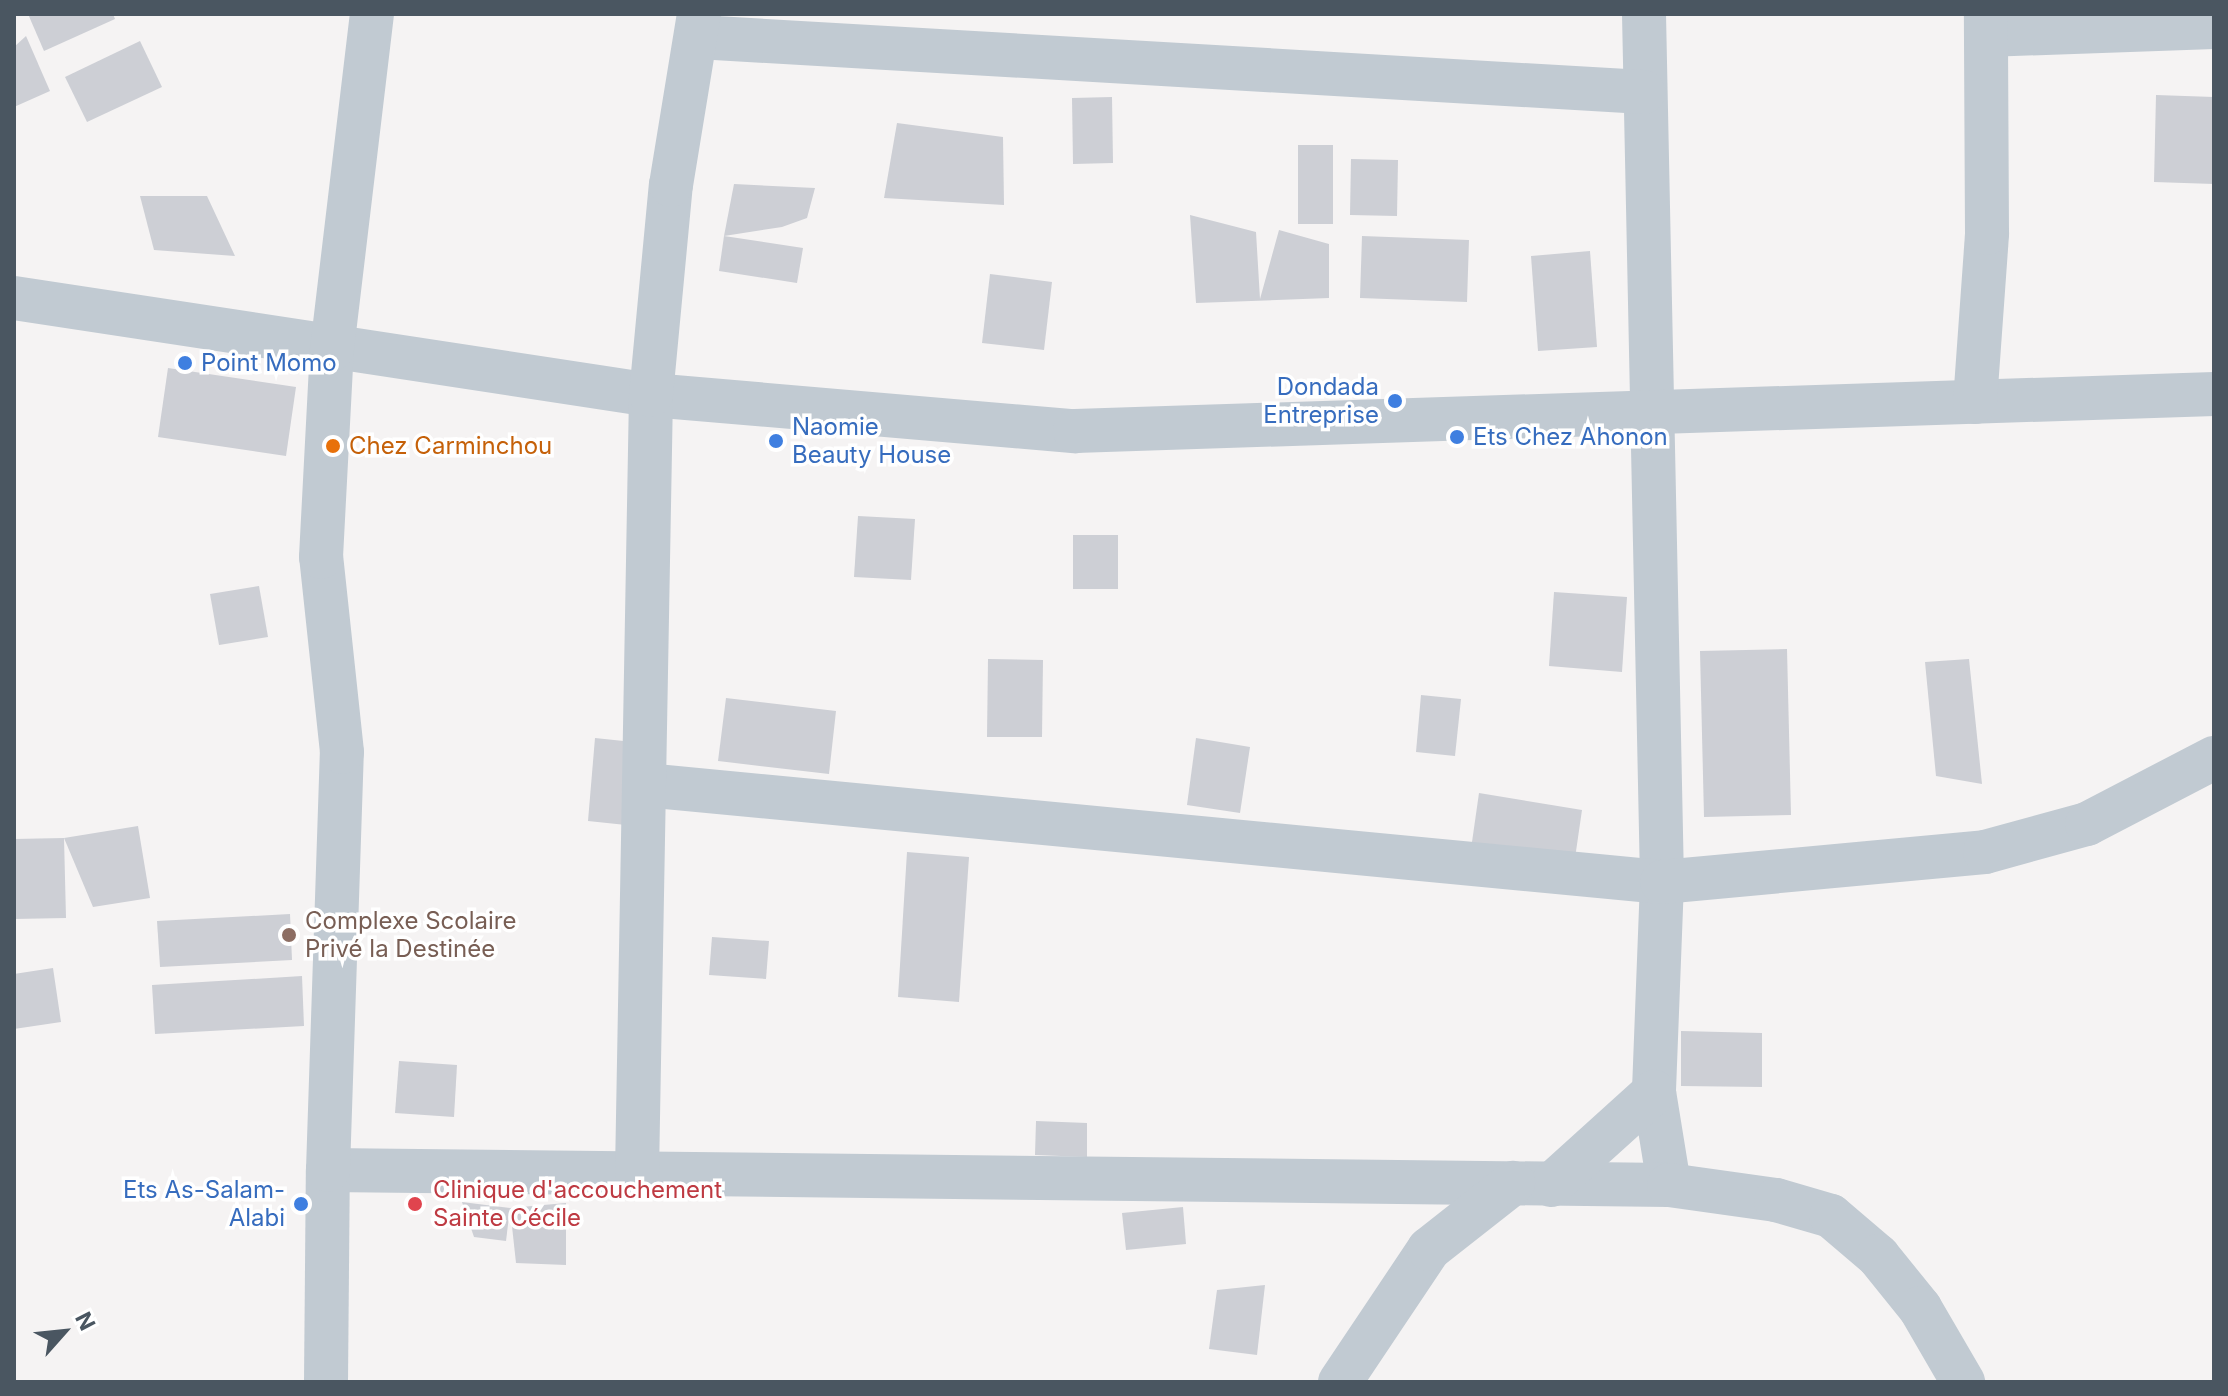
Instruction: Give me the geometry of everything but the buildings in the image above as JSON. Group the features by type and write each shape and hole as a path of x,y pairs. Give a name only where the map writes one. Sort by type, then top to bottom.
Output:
{"street":[{"path":"326,1382 328,1170 342,752 321,557 332,349 372,14"},
{"path":"1644,14 1643,92 1654,413 1662,882 1654,1092 1669,1185"},
{"path":"1975,402 1987,233 1986,25 2214,27"},
{"path":"637,1173 651,395 671,185 698,26 1643,92"},
{"path":"14,298 332,349 651,395 1075,431 2214,394"},
{"path":"645,785 1662,882 1985,852 2087,824 2214,758"},
{"path":"1340,1382 1429,1249 1532,1184 1654,1092"},
{"path":"328,1170 1669,1185 1776,1200 1831,1216 1886,1266 1920,1308 1963,1382"},
{"path":"1420,1183 1429,1249"}],"place":[{"name":"Point Momo","path":"185,363"},
{"name":"Dondada Entreprise","path":"1395,401"},
{"name":"Ets Chez Ahonon","path":"1457,437"},
{"name":"Naomie Beauty House","path":"776,441"},
{"name":"Chez Carminchou","path":"333,446"},
{"name":"Complexe Scolaire Privé la Destinée","path":"289,935"},
{"name":"Ets As-Salam- Alabi","path":"301,1204"},
{"name":"Clinique d'accouchement Sainte Cécile","path":"415,1204"}]}
